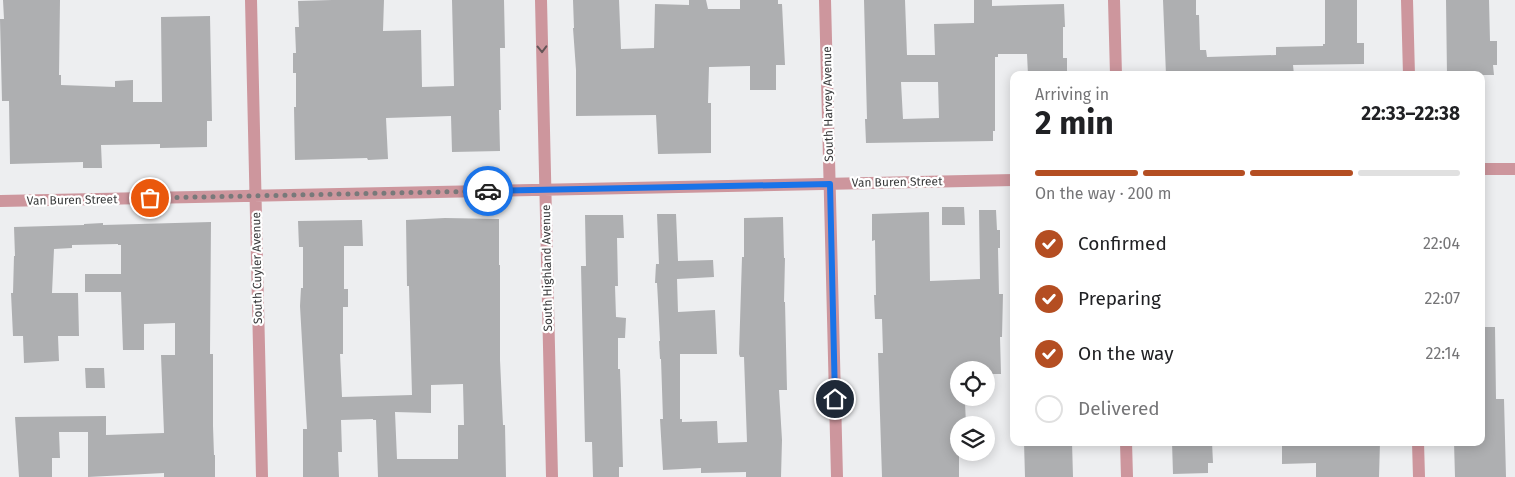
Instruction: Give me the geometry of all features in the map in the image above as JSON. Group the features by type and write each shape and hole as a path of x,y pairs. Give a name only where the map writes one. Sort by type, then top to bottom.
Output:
{"street":[{"name":"South Cuyler Avenue","path":"251,0 262,477"},
{"name":"South Highland Avenue","path":"541,0 552,477"},
{"name":"South Harvey Avenue","path":"825,0 837,477"},
{"path":"1114,0 1116,71"},
{"path":"1407,0 1409,71"},
{"path":"1485,170 1515,169"},
{"name":"Van Buren Street","path":"0,201 1010,180"},
{"path":"1126,446 1126,477"},
{"path":"1418,446 1419,477"}],"building":[{"path":"3,0 60,0 59,75 61,75 61,85 115,87 115,81 133,80 133,102 162,102 161,17 210,16 212,121 207,121 207,147 160,148 160,144 101,145 102,168 83,168 83,162 10,164 9,101 2,101 0,19 4,19"},
{"path":"384,0 383,31 421,30 422,87 454,86 452,0 504,0 505,48 500,48 500,151 452,152 451,116 386,118 388,159 295,160 294,107 296,107 296,73 293,73 293,53 296,53 295,27 299,27 298,1"},
{"path":"573,0 619,0 621,49 654,48 655,4 689,5 689,0 706,0 708,9 740,9 740,0 778,0 778,4 782,4 785,65 776,65 776,90 750,90 750,66 709,67 708,103 711,103 711,153 658,154 656,115 576,116"},
{"path":"864,0 905,0 907,55 935,55 934,24 974,23 974,0 992,0 992,6 1064,4 1063,58 1067,58 1067,71 1028,71 1027,54 998,54 998,57 995,57 995,131 993,131 993,141 866,143 865,119 867,119","holes":["901,82 938,82 939,118 903,119"]},
{"path":"1163,0 1196,0 1196,15 1199,15 1200,50 1206,50 1207,57 1276,55 1276,47 1323,46 1325,44 1325,0 1357,0 1357,43 1364,43 1364,64 1293,65 1294,71 1166,71"},
{"path":"1446,0 1489,0 1490,41 1497,41 1497,65 1493,65 1494,75 1485,75 1485,71 1447,71"},
{"path":"942,207 964,207 965,225 942,225"},
{"path":"979,210 996,210 997,230 1000,230 1000,248 998,248 999,294 1003,294 1002,337 1000,337 1001,374 995,374 995,361 950,361 950,406 965,406 966,416 950,416 950,461 959,461 959,477 882,477 878,353 883,353 882,319 875,319 875,240 872,241 872,214 929,212 930,281 980,279"},
{"path":"657,214 676,214 678,261 713,260 714,277 677,279 678,312 715,310 717,354 680,354 680,419 682,419 682,422 717,421 718,443 747,442 744,357 740,357 739,354 744,218 783,217 787,390 779,390 782,440 781,477 746,477 746,472 701,473 701,468 663,470 660,419 663,419 661,359 657,283 655,283 656,264 659,264"},
{"path":"585,215 623,215 624,238 617,238 618,286 615,286 616,317 626,318 625,338 618,338 623,467 619,467 619,477 593,477 592,442 585,442 581,266 586,266"},
{"path":"445,218 499,219 500,360 503,425 505,425 506,477 378,477 376,420 373,419 341,420 342,452 338,452 339,477 303,477 303,429 307,429 300,306 301,288 303,288 303,247 299,247 298,221 362,220 363,246 344,246 344,289 348,289 348,307 343,307 343,354 340,354 342,397 412,395 406,220","holes":["463,384 464,425 458,425 458,459 397,459 395,412 431,413 431,385"]},
{"path":"211,222 210,354 213,354 215,477 164,477 164,473 88,477 88,432 59,432 60,458 52,458 52,477 19,477 15,417 106,416 106,435 164,433 161,355 175,355 175,323 144,324 144,350 123,350 121,292 85,292 85,274 121,274 121,245 72,245 72,248 54,249 52,293 78,293 79,336 58,336 59,361 24,363 23,336 13,336 11,293 13,293 15,256 14,227 103,223 103,225"},
{"path":"1485,327 1495,327 1496,399 1504,399 1506,477 1455,477 1454,446 1485,446"},
{"path":"85,368 104,368 105,388 86,388"},
{"path":"1024,446 1072,446 1073,477 1025,477"},
{"path":"1172,446 1212,446 1213,463 1208,463 1208,473 1173,474"},
{"path":"1282,446 1380,446 1379,477 1316,477 1316,463 1282,464"}],"way so far":[{"path":"150,198 488,191"}],"route":[{"path":"488,191 830,184 835,399"}]}
